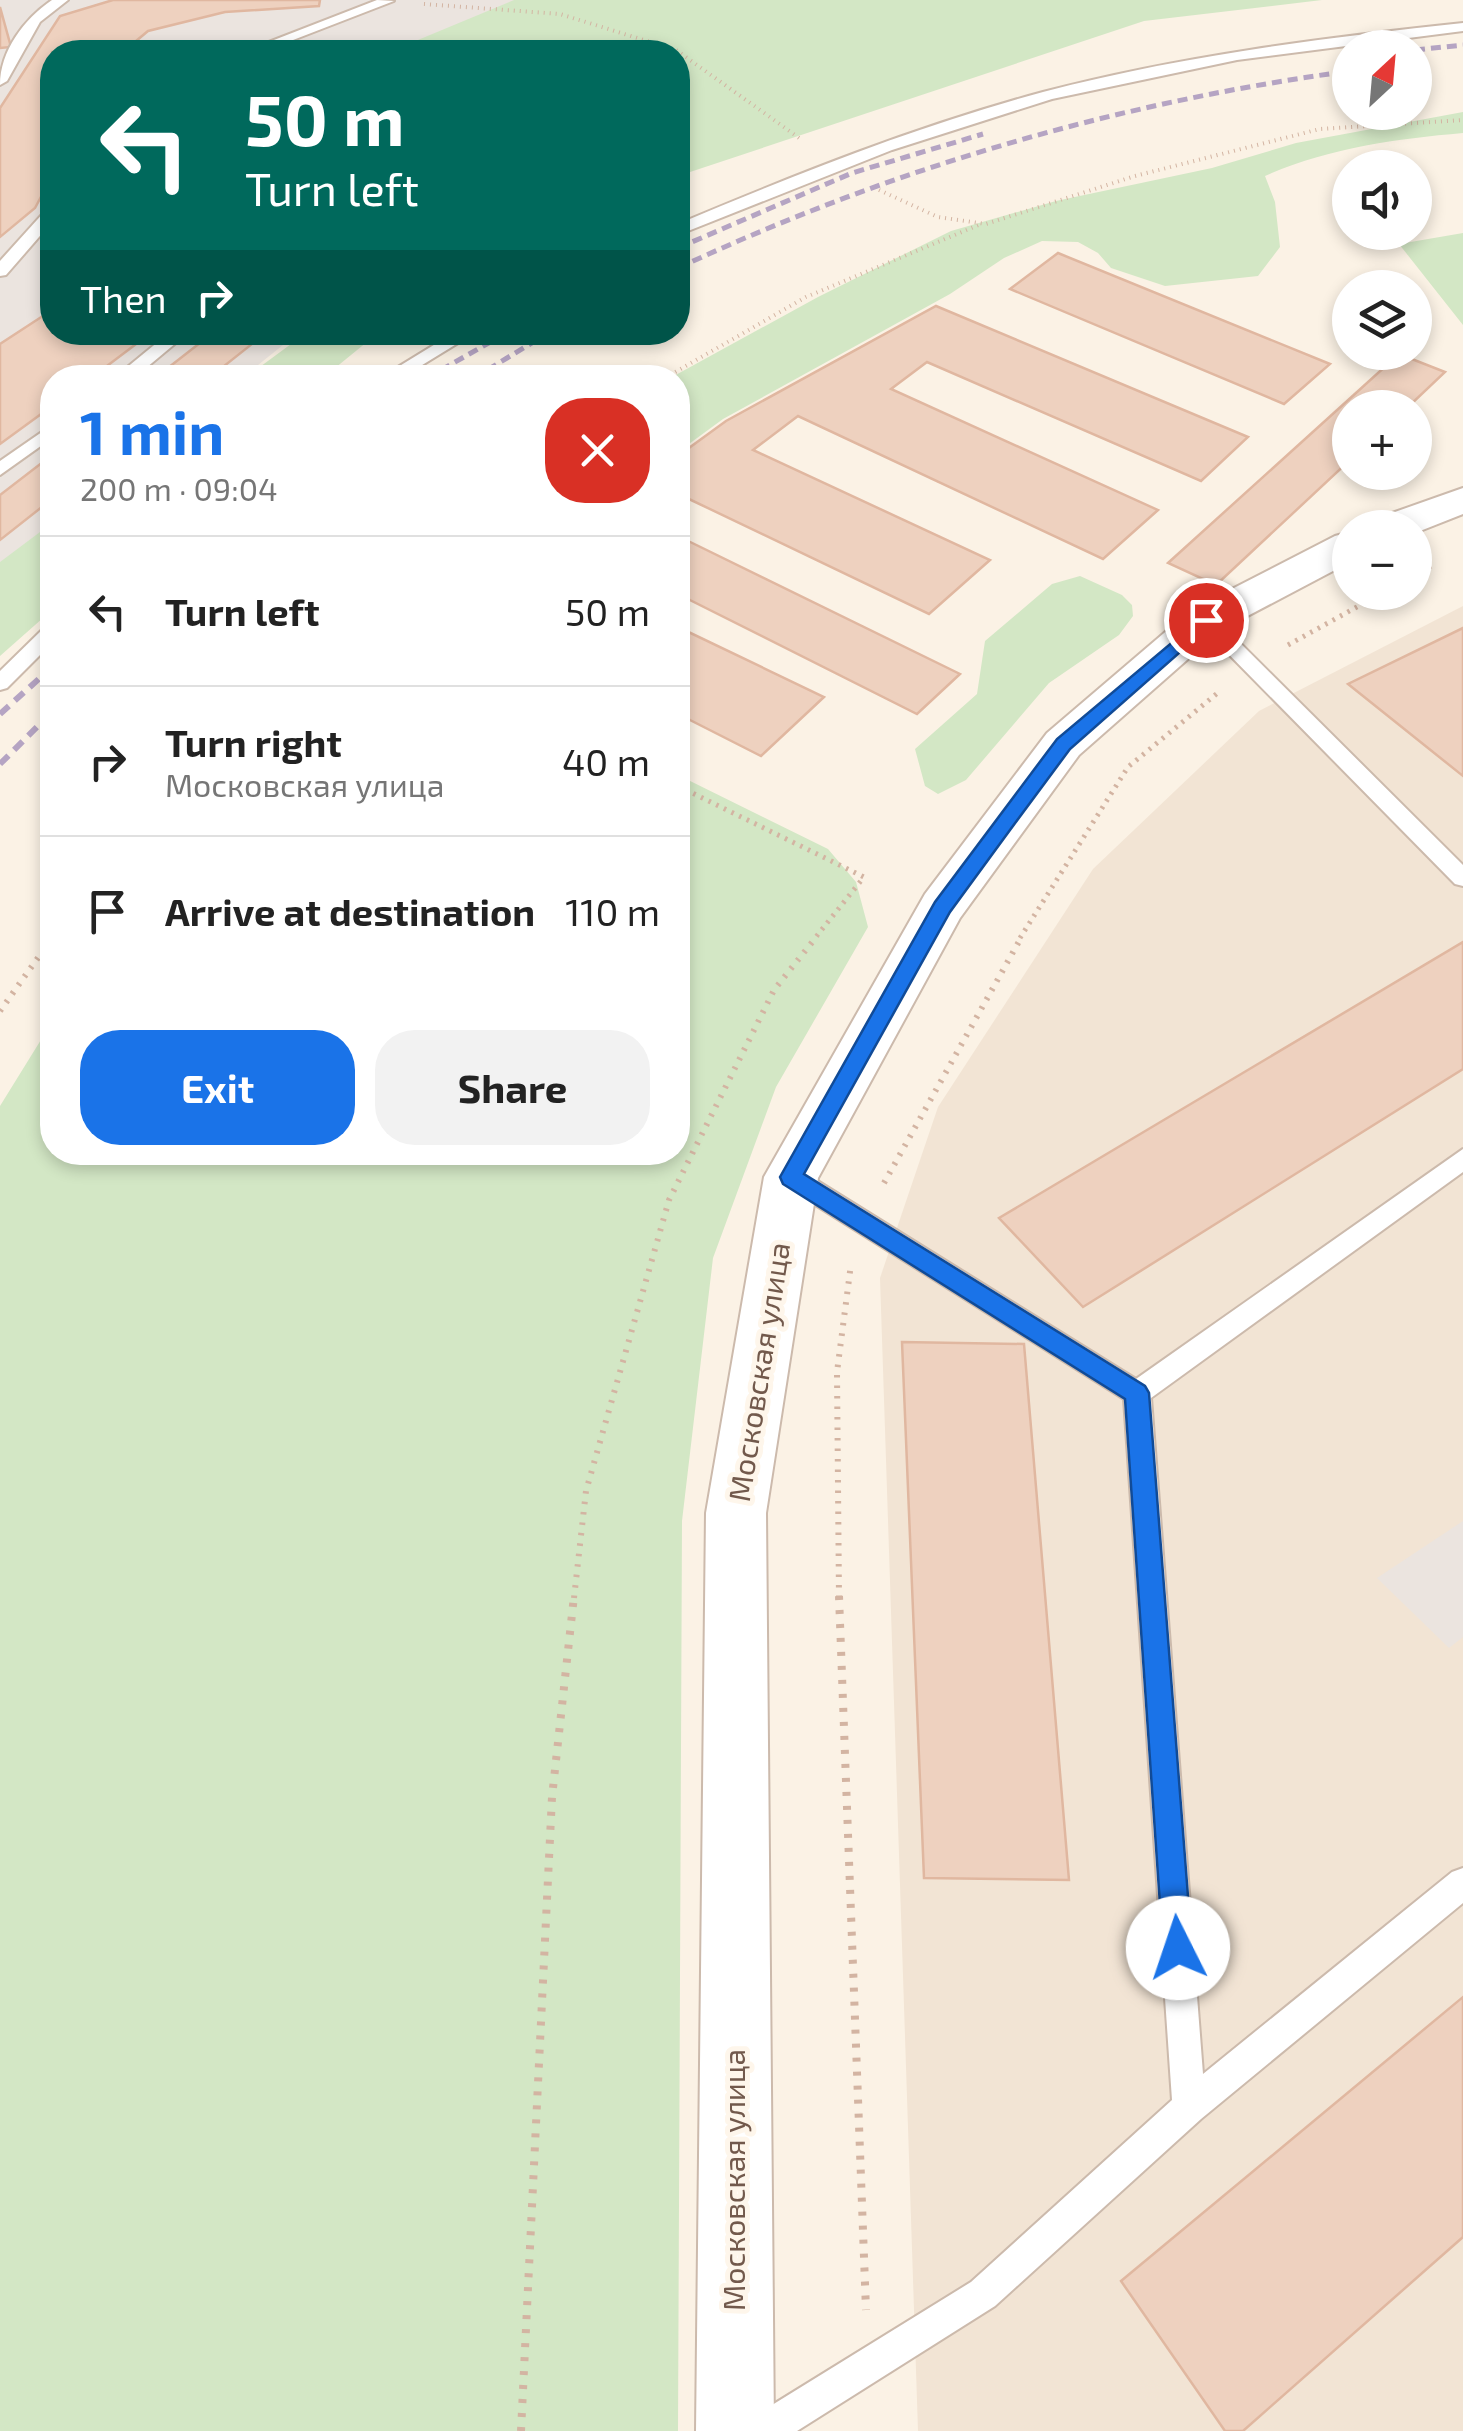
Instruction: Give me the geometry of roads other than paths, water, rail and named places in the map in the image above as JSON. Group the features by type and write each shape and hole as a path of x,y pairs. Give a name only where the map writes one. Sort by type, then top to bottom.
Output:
{"street":[{"path":"1432,512 1463,500"},
{"name":"Московская улица","path":"735,2431 736,1513 791,1177 942,907 1064,744 1206,620 1332,554"}],"lane":[{"path":"0,81 34,18 62,0"},
{"path":"282,40 388,1"},
{"path":"690,225 830,166 1100,82 1304,44 1463,26"},
{"path":"0,271 40,226"},
{"path":"139,365 165,345"},
{"path":"411,365 445,345"},
{"path":"0,470 40,439"},
{"path":"1206,620 1463,878"},
{"path":"0,682 40,644"},
{"path":"1137,1393 1463,1160"},
{"path":"791,1177 1137,1393"},
{"path":"1137,1393 1189,2107"},
{"path":"764,2431 983,2294 1189,2107 1463,1883"}],"railway":[{"path":"1432,48 1463,45"},
{"path":"690,263 841,200 1006,144 1176,101 1332,74"},
{"path":"690,243 852,173 983,134"},
{"path":"450,365 485,345"},
{"path":"495,365 529,345"},
{"path":"0,714 40,678"},
{"path":"0,764 40,724"}]}
